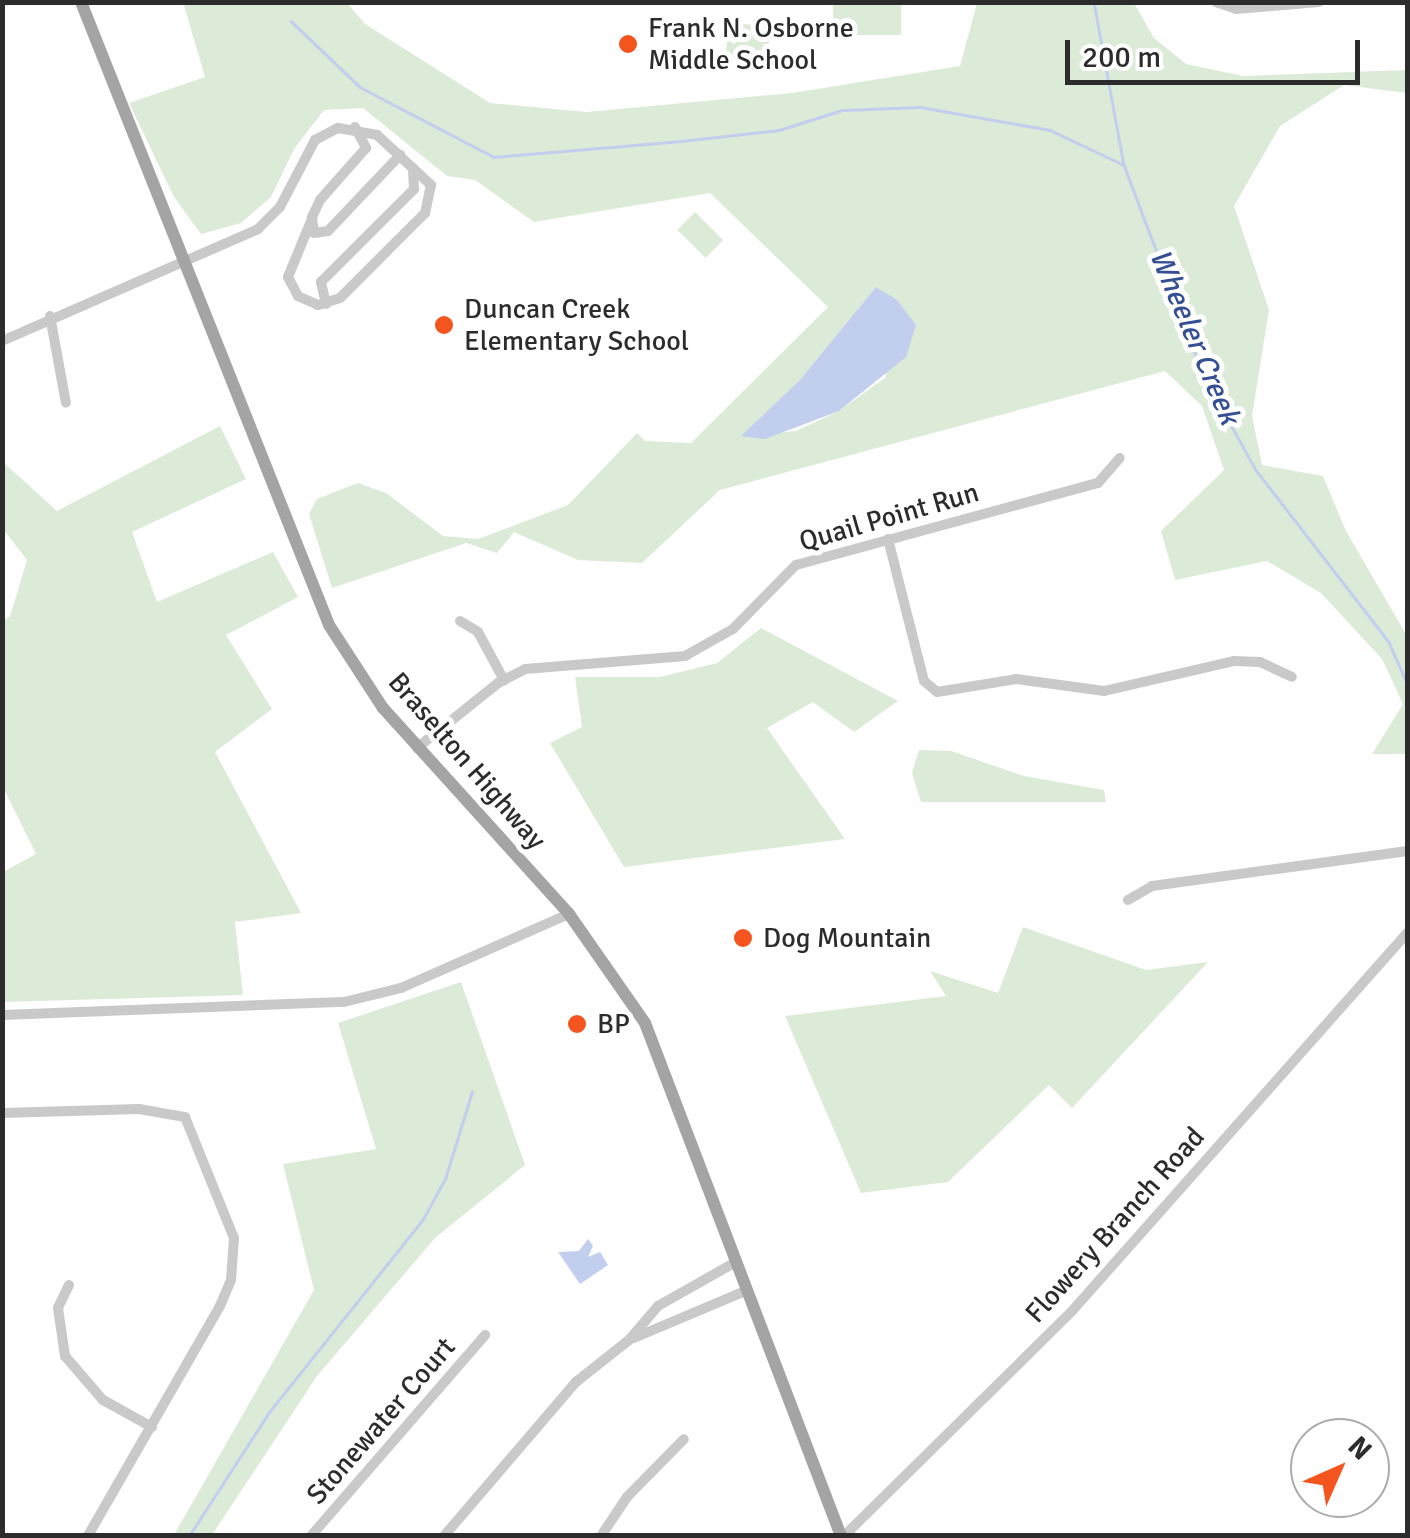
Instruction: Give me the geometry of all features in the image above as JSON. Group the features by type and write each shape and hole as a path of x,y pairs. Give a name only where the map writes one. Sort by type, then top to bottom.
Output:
{"main road":[{"name":"Braselton Highway","path":"81,2 107,79 184,256 304,574 355,670 417,748 570,914 645,1023 842,1536"}],"street":[{"path":"1216,2 1236,9 1319,2"},
{"path":"2,341 184,256 258,229 280,207 315,140 355,127 378,134 410,162 433,194 425,213 326,304 307,302 288,277 320,200 363,156 366,148 355,127"},
{"path":"311,221 314,233 323,235 410,162"},
{"path":"326,304 321,282 414,189 410,162"},
{"path":"50,316 66,403"},
{"name":"Quail Point Run","path":"417,748 504,680 548,664 656,663 685,656 732,629 796,566 1098,482 1120,458"},
{"path":"888,539 924,682 937,692 1016,679 1104,691 1234,660 1260,662 1292,677"},
{"path":"460,620 478,632 504,680"},
{"path":"1128,900 1152,886 1408,851"},
{"path":"2,1016 344,1002 401,988 570,914"},
{"name":"Flowery Branch Road","path":"842,1536 1072,1310 1408,932"},
{"path":"2,1113 139,1109 185,1117 234,1238 231,1280 88,1536"},
{"path":"444,1536 576,1382 629,1340 658,1306 734,1262"},
{"path":"69,1286 58,1308 65,1356 103,1400 152,1427"},
{"path":"629,1340 745,1291"},
{"name":"Stonewater Court","path":"311,1536 485,1336"},
{"path":"600,1536 627,1497 684,1439"}],"green space":[{"path":"183,2 347,3 365,24 490,103 587,112 792,93 960,66 977,3 1134,3 1154,38 1186,64 1243,76 1407,70 1407,93 1344,85 1280,126 1234,206 1269,310 1252,416 1262,465 1323,476 1346,531 1407,636 1407,754 1372,754 1403,704 1382,659 1321,593 1267,561 1175,580 1161,531 1224,470 1202,406 1165,371 720,490 642,563 578,560 514,532 497,553 466,543 332,588 309,514 317,499 358,483 386,493 443,536 478,539 568,505 637,433 645,441 691,443 828,307 710,193 534,222 475,180 447,176 363,108 324,110 294,149 271,197 241,223 201,234 174,197 129,103 205,77","holes":["876,287 886,377 839,411 796,431 743,436 799,381"]},
{"path":"833,3 901,3 901,35 833,35"},
{"path":"728,23 770,26 767,62 725,59"},
{"path":"695,212 723,240 706,258 677,230"},
{"path":"220,426 246,479 132,532 157,602 273,552 298,597 226,635 272,709 215,752 301,913 235,922 243,995 3,1002 3,872 36,854 3,787 3,621 10,616 27,560 3,529 3,462 57,511"},
{"path":"761,628 898,701 854,732 813,702 767,728 845,839 624,867 550,743 582,727 575,677 660,677 717,663"},
{"path":"919,750 951,751 1024,776 1104,790 1106,802 921,802 912,773"},
{"path":"1023,927 1146,970 1208,962 1072,1108 1049,1085 948,1182 861,1193 785,1016 946,996 930,971 998,993"},
{"path":"461,982 525,1165 435,1238 317,1376 212,1535 174,1535 314,1290 283,1164 376,1149 338,1023"}],"water":[{"path":"876,287 897,300 916,325 906,357 839,411 765,439 741,436 799,381"},
{"path":"588,1239 593,1246 588,1257 600,1252 608,1265 580,1284 558,1252 579,1251"}],"waterway":[{"name":"Wheeler Creek","path":"1094,2 1124,165 1203,374 1256,470 1389,642 1408,685"},
{"path":"291,21 360,87 494,157 779,130 843,110 920,107 1050,130 1124,165"},
{"path":"189,1536 270,1411 423,1219 445,1179 472,1092"}],"place":[{"name":"Frank N. Osborne Middle School","path":"628,44"},
{"name":"Duncan Creek Elementary School","path":"444,325"},
{"name":"Dog Mountain","path":"743,938"},
{"name":"BP","path":"577,1024"}]}
